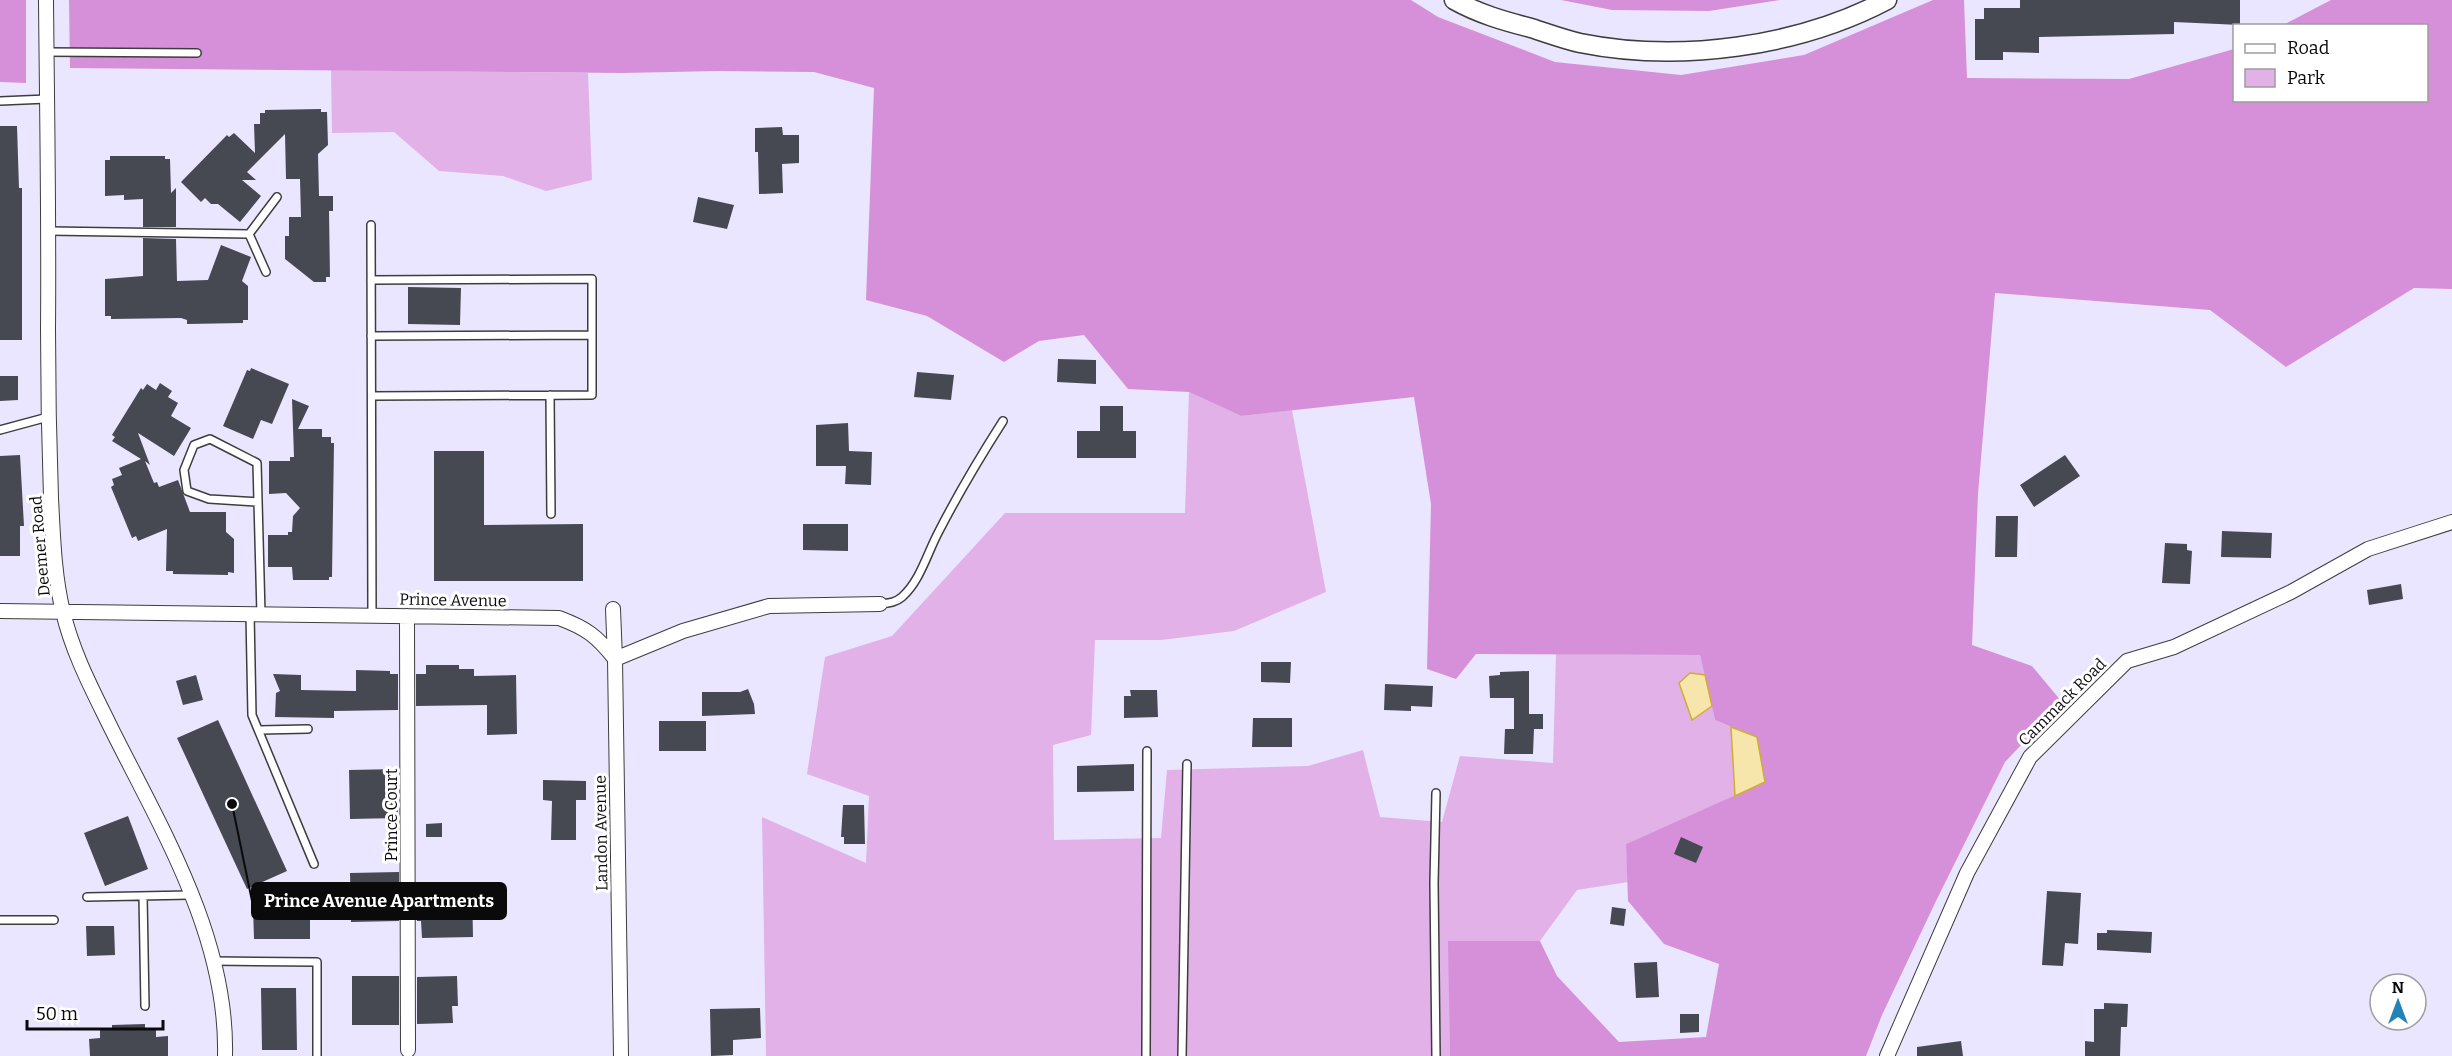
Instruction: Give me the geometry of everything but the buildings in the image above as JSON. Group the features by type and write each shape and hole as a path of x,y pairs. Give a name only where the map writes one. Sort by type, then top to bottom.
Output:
{"street":[{"name":"Deemer Road","path":"46,0 49,231 48,417 54,557 63,612 78,662 178,862 203,928 213,961 225,1037 225,1056"},
{"path":"1454,0 1474,12 1579,42 1634,50 1689,52 1742,45 1808,32 1865,12 1887,0"},
{"name":"Cammack Road","path":"1887,1056 1967,873 2030,757 2127,662 2174,647 2291,592 2368,549 2452,522"},
{"path":"615,659 683,631 769,606 880,604"},
{"name":"Landon Avenue","path":"613,609 621,1056"},
{"name":"Prince Avenue","path":"0,611 559,618 579,625 598,638 615,659"},
{"name":"Prince Court","path":"407,616 408,1050"}],"lane":[{"path":"47,52 197,53"},
{"path":"0,101 47,99"},
{"path":"249,234 277,197"},
{"path":"371,225 372,616"},
{"path":"49,231 249,234"},
{"path":"249,234 266,272"},
{"path":"371,280 592,279 592,395 372,396"},
{"path":"371,336 592,335"},
{"path":"550,395 551,514"},
{"path":"0,430 48,417"},
{"path":"880,604 892,602 901,597 918,576 973,468 1004,421"},
{"path":"258,502 209,499 187,492 184,470 194,446 210,439 257,463 258,502 252,715 314,864"},
{"path":"259,730 308,729"},
{"path":"1146,1056 1147,751"},
{"path":"1182,1056 1187,764"},
{"path":"1436,793 1434,883 1436,1056"},
{"path":"87,897 190,895"},
{"path":"142,896 145,1006"},
{"path":"0,920 54,920"},
{"path":"213,961 317,962 317,1056"}],"green space":[{"path":"331,70 588,73 592,180 546,191 503,176 439,171 394,132 332,133"},
{"path":"1189,392 1241,416 1292,410 1326,592 1234,631 1161,640 1095,640 1091,735 1053,745 1054,840 1161,838 1167,770 1308,766 1363,750 1380,817 1442,822 1460,756 1553,763 1556,654 1700,655 1705,675 1690,673 1692,720 1712,706 1715,720 1731,727 1735,796 1626,844 1628,882 1577,890 1540,941 1449,942 1450,1056 766,1056 762,817 866,863 869,796 807,774 825,657 892,636 1005,513 1185,513"}],"shaded area":[{"path":"0,0 26,0 26,83 0,82"},
{"path":"69,0 1411,0 1438,17 1555,62 1681,75 1804,55 1933,0 1964,0 1967,78 2129,79 2233,49 2233,102 2428,102 2428,24 2285,24 2331,0 2452,0 2452,289 2414,288 2286,367 2210,310 1995,293 1978,494 1972,645 2032,666 2062,702 2005,762 1882,1015 1866,1056 1450,1056 1448,941 1540,941 1557,976 1619,1042 1706,1037 1719,964 1664,944 1628,901 1626,844 1765,782 1757,738 1715,720 1700,655 1476,654 1456,679 1427,669 1431,504 1414,397 1241,416 1189,392 1128,389 1084,335 1039,341 1004,362 927,316 866,300 874,88 814,72 623,73 70,68"},
{"path":"1561,0 1780,0 1709,11 1612,10"},
{"path":"1690,673 1705,675 1712,706 1692,720 1679,683"},
{"path":"1731,727 1757,737 1765,782 1735,796"}],"place":[{"name":"Prince Avenue Apartments","path":"232,804"}]}
